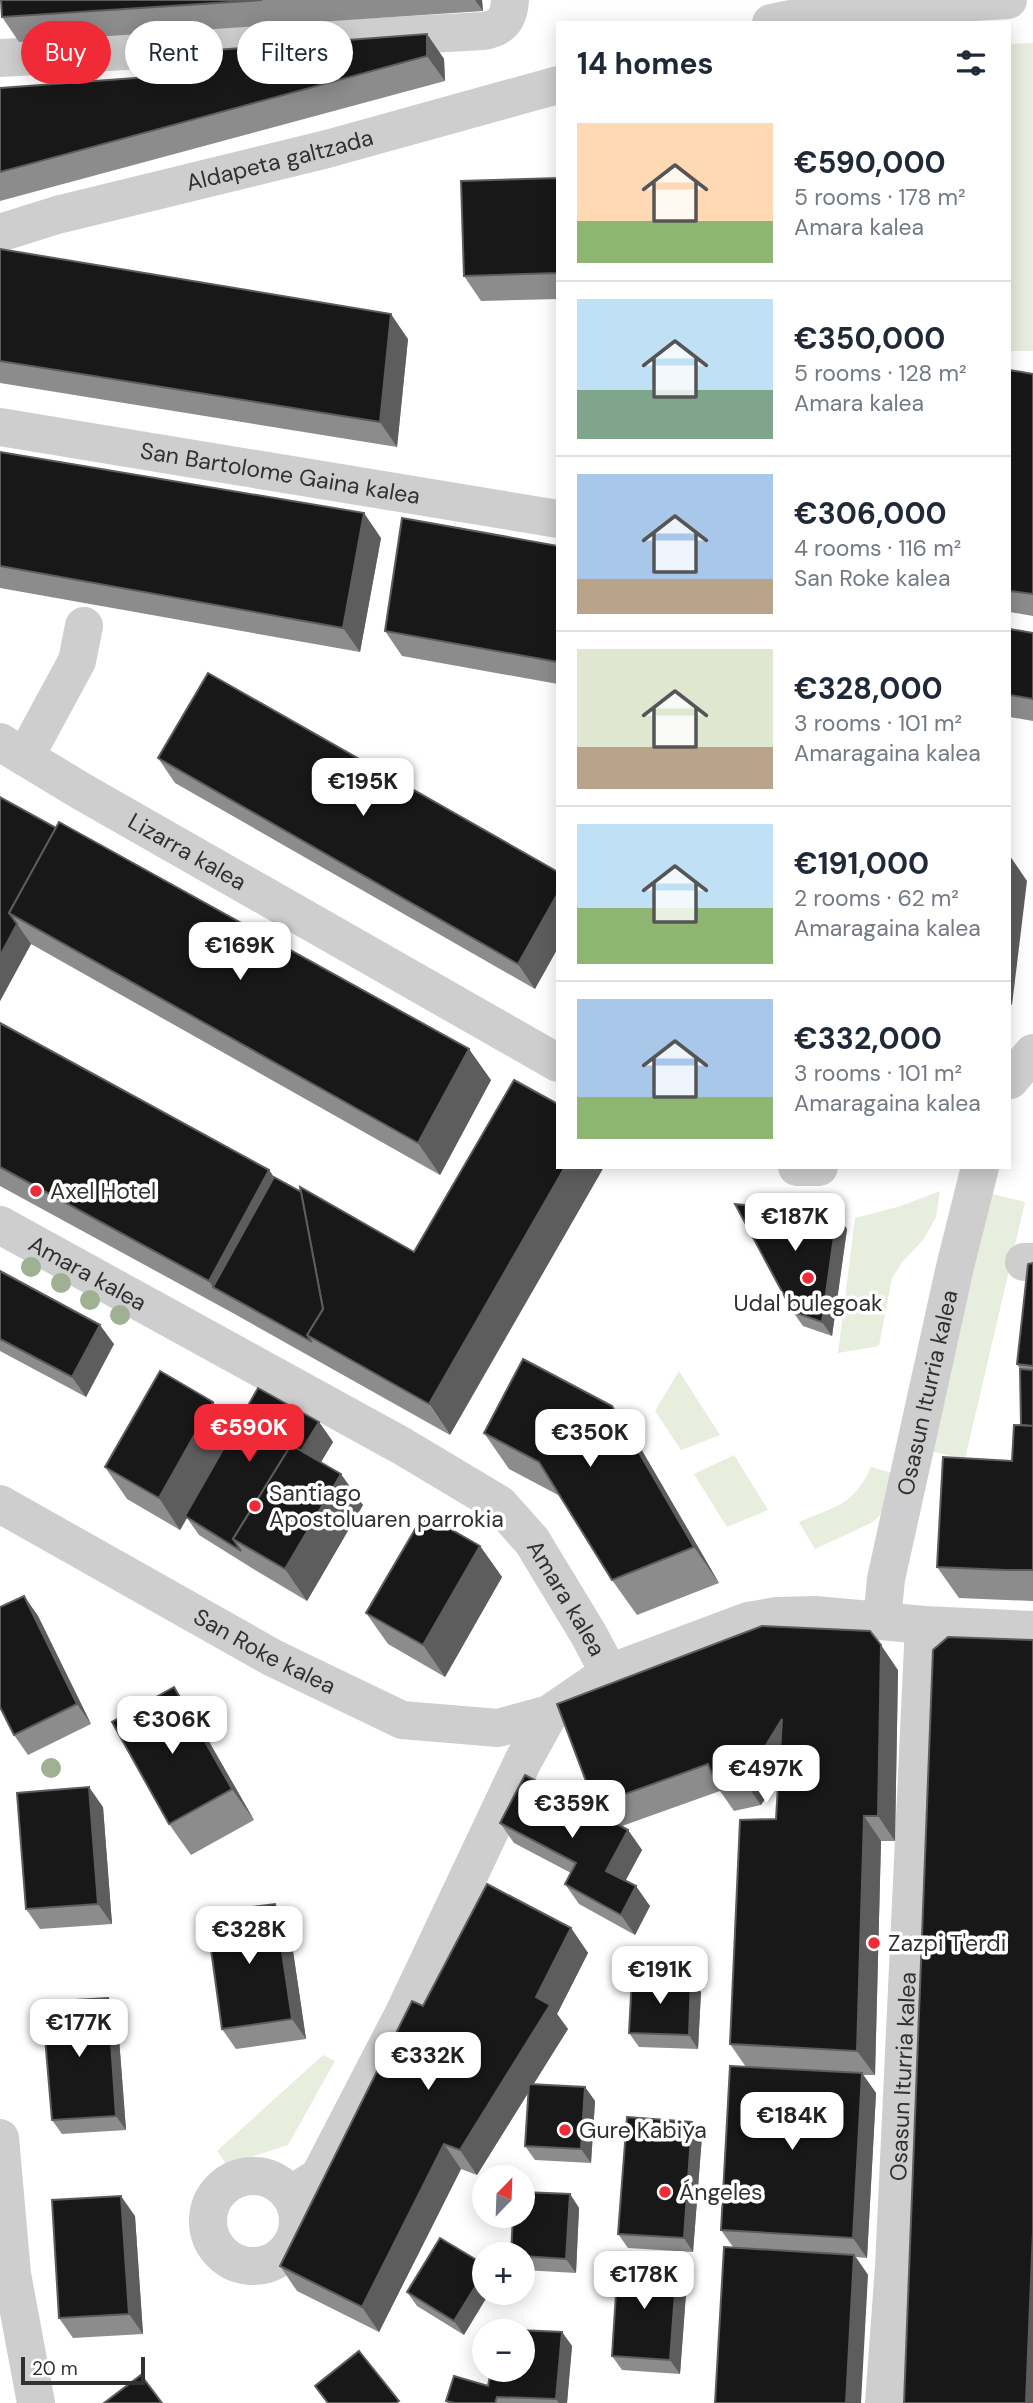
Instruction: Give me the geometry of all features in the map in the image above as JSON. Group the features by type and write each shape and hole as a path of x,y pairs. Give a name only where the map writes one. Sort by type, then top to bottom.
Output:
{"street":[{"path":"0,58 483,31 496,29 501,25 510,0"},
{"path":"781,21 852,10 1008,0"},
{"name":"Aldapeta galtzada","path":"0,233 57,215 327,149 556,86"},
{"name":"San Bartolome Gaina kalea","path":"0,427 556,519"},
{"path":"13,750 77,661 84,626"},
{"name":"Lizarra kalea","path":"13,750 81,792 556,1062"},
{"path":"1011,1068 1033,1053"},
{"path":"1011,1079 1033,1053"},
{"name":"Osasun Iturria kalea","path":"883,1621 886,1579 980,1169"},
{"name":"Amara kalea","path":"0,1225 164,1297 499,1504 532,1541 609,1673 748,1621 777,1616 815,1615 924,1625 1033,1630"},
{"path":"887,1469 921,1318 931,1290 943,1275 955,1268"},
{"name":"San Roke kalea","path":"0,1504 273,1658 402,1720 498,1728 549,1714"},
{"name":"Osasun Iturria kalea","path":"884,2403 894,2267 924,1625"},
{"path":"290,2196 319,2177 402,2015 523,1761 549,1714 609,1673"},
{"path":"0,2138 12,2274 36,2403"}],"green space":[{"path":"1033,43 1033,351 1011,351 1011,44"},
{"path":"940,1191 936,1217 924,1239 903,1261 892,1278 879,1346 838,1353 855,1218 901,1206"},
{"path":"992,1194 1025,1202 965,1459 931,1451"},
{"path":"679,1371 720,1435 681,1450 655,1411"},
{"path":"734,1455 768,1510 727,1527 694,1474"},
{"path":"871,1467 899,1475 889,1505 873,1522 815,1549 799,1522 833,1508 850,1497"},
{"path":"323,2055 335,2061 288,2145 227,2165 217,2151"}],"building":[{"path":"1,0 262,0 2,17"},
{"path":"427,34 427,56 353,76 353,40"},
{"path":"237,48 237,84 324,84 0,172 0,88 111,84 111,80 125,79 125,84 223,84 223,49"},
{"path":"556,178 556,273 464,276 461,181"},
{"path":"0,249 391,314 380,422 0,361"},
{"path":"1011,370 1033,374 1033,594 1011,591"},
{"path":"0,452 364,513 343,628 0,566"},
{"path":"402,518 556,546 556,662 385,631"},
{"path":"1011,629 1033,633 1033,699 1011,695"},
{"path":"208,673 556,871 556,897 518,964 158,758"},
{"path":"0,797 56,828 9,913 17,924 0,956"},
{"path":"59,822 469,1049 418,1143 9,913"},
{"path":"0,1023 269,1170 209,1281 0,1167"},
{"path":"514,1080 556,1103 556,1169 564,1169 429,1404 307,1335 323,1309 300,1187 414,1252"},
{"path":"274,1177 301,1192 323,1309 307,1335 312,1342 213,1287"},
{"name":"Udal bulegoak","path":"735,1204 837,1215 822,1322 793,1312"},
{"path":"1033,1263 1033,1366 1017,1364 1028,1264"},
{"path":"0,1271 100,1325 72,1377 0,1339"},
{"path":"523,1359 612,1406 694,1547 612,1580 539,1462 484,1433"},
{"path":"1020,1369 1033,1370 1033,1426 1021,1425"},
{"path":"160,1371 213,1402 159,1498 105,1467"},
{"path":"258,1388 319,1422 301,1451 291,1445 233,1539 241,1551 185,1516"},
{"path":"1014,1425 1033,1426 1033,1570 937,1567 943,1457 1012,1461"},
{"path":"291,1445 341,1474 285,1569 233,1539"},
{"path":"424,1514 480,1546 423,1645 366,1613"},
{"path":"24,1596 77,1704 14,1735 0,1707 0,1607"},
{"path":"762,1626 870,1631 881,1645 878,1816 864,1816 857,2051 730,2044 740,1820 776,1819 782,1719 744,1781 717,1786 708,1764 595,1805 557,1704"},
{"path":"948,1637 1033,1640 1033,2231 1026,2403 904,2403 933,1650"},
{"path":"174,1687 232,1789 169,1824 112,1722"},
{"path":"525,1775 628,1830 606,1871 636,1886 621,1915 565,1884 576,1863 500,1823"},
{"path":"89,1787 98,1904 26,1909 17,1793"},
{"path":"487,1884 571,1928 536,1997 550,2005 460,2150 444,2144 362,2307 280,2266 412,2001 423,2006"},
{"path":"275,1904 292,2019 222,2029 206,1913"},
{"path":"632,1976 691,1978 689,2035 629,2033"},
{"path":"108,1998 116,2116 52,2120 42,2002"},
{"path":"730,2066 862,2073 853,2238 721,2230"},
{"name":"Gure Kabiya","path":"529,2084 585,2087 581,2149 525,2146"},
{"name":"Ángeles","path":"627,2117 692,2122 684,2238 618,2234"},
{"path":"536,2193 570,2194 566,2259 535,2257 535,2242 512,2242 512,2228 536,2228"},
{"path":"121,2196 129,2314 59,2318 52,2200"},
{"path":"440,2238 472,2257 472,2292 454,2321 407,2292"},
{"path":"724,2247 854,2255 846,2403 715,2403"},
{"path":"618,2262 677,2266 670,2360 612,2356"},
{"path":"535,2331 562,2332 556,2399 497,2397 495,2403 446,2401 454,2376 488,2386 489,2382 535,2382"},
{"path":"359,2351 399,2401 328,2403 315,2386"},
{"path":"141,2375 162,2403 104,2403"}],"place":[{"name":"Axel Hotel","path":"36,1191"},
{"name":"Udal bulegoak","path":"808,1278"},
{"name":"Santiago Apostoluaren parrokia","path":"255,1506"},
{"name":"Zazpi T'erdi","path":"874,1943"},
{"name":"Gure Kabiya","path":"565,2130"},
{"name":"Ángeles","path":"665,2192"}]}
